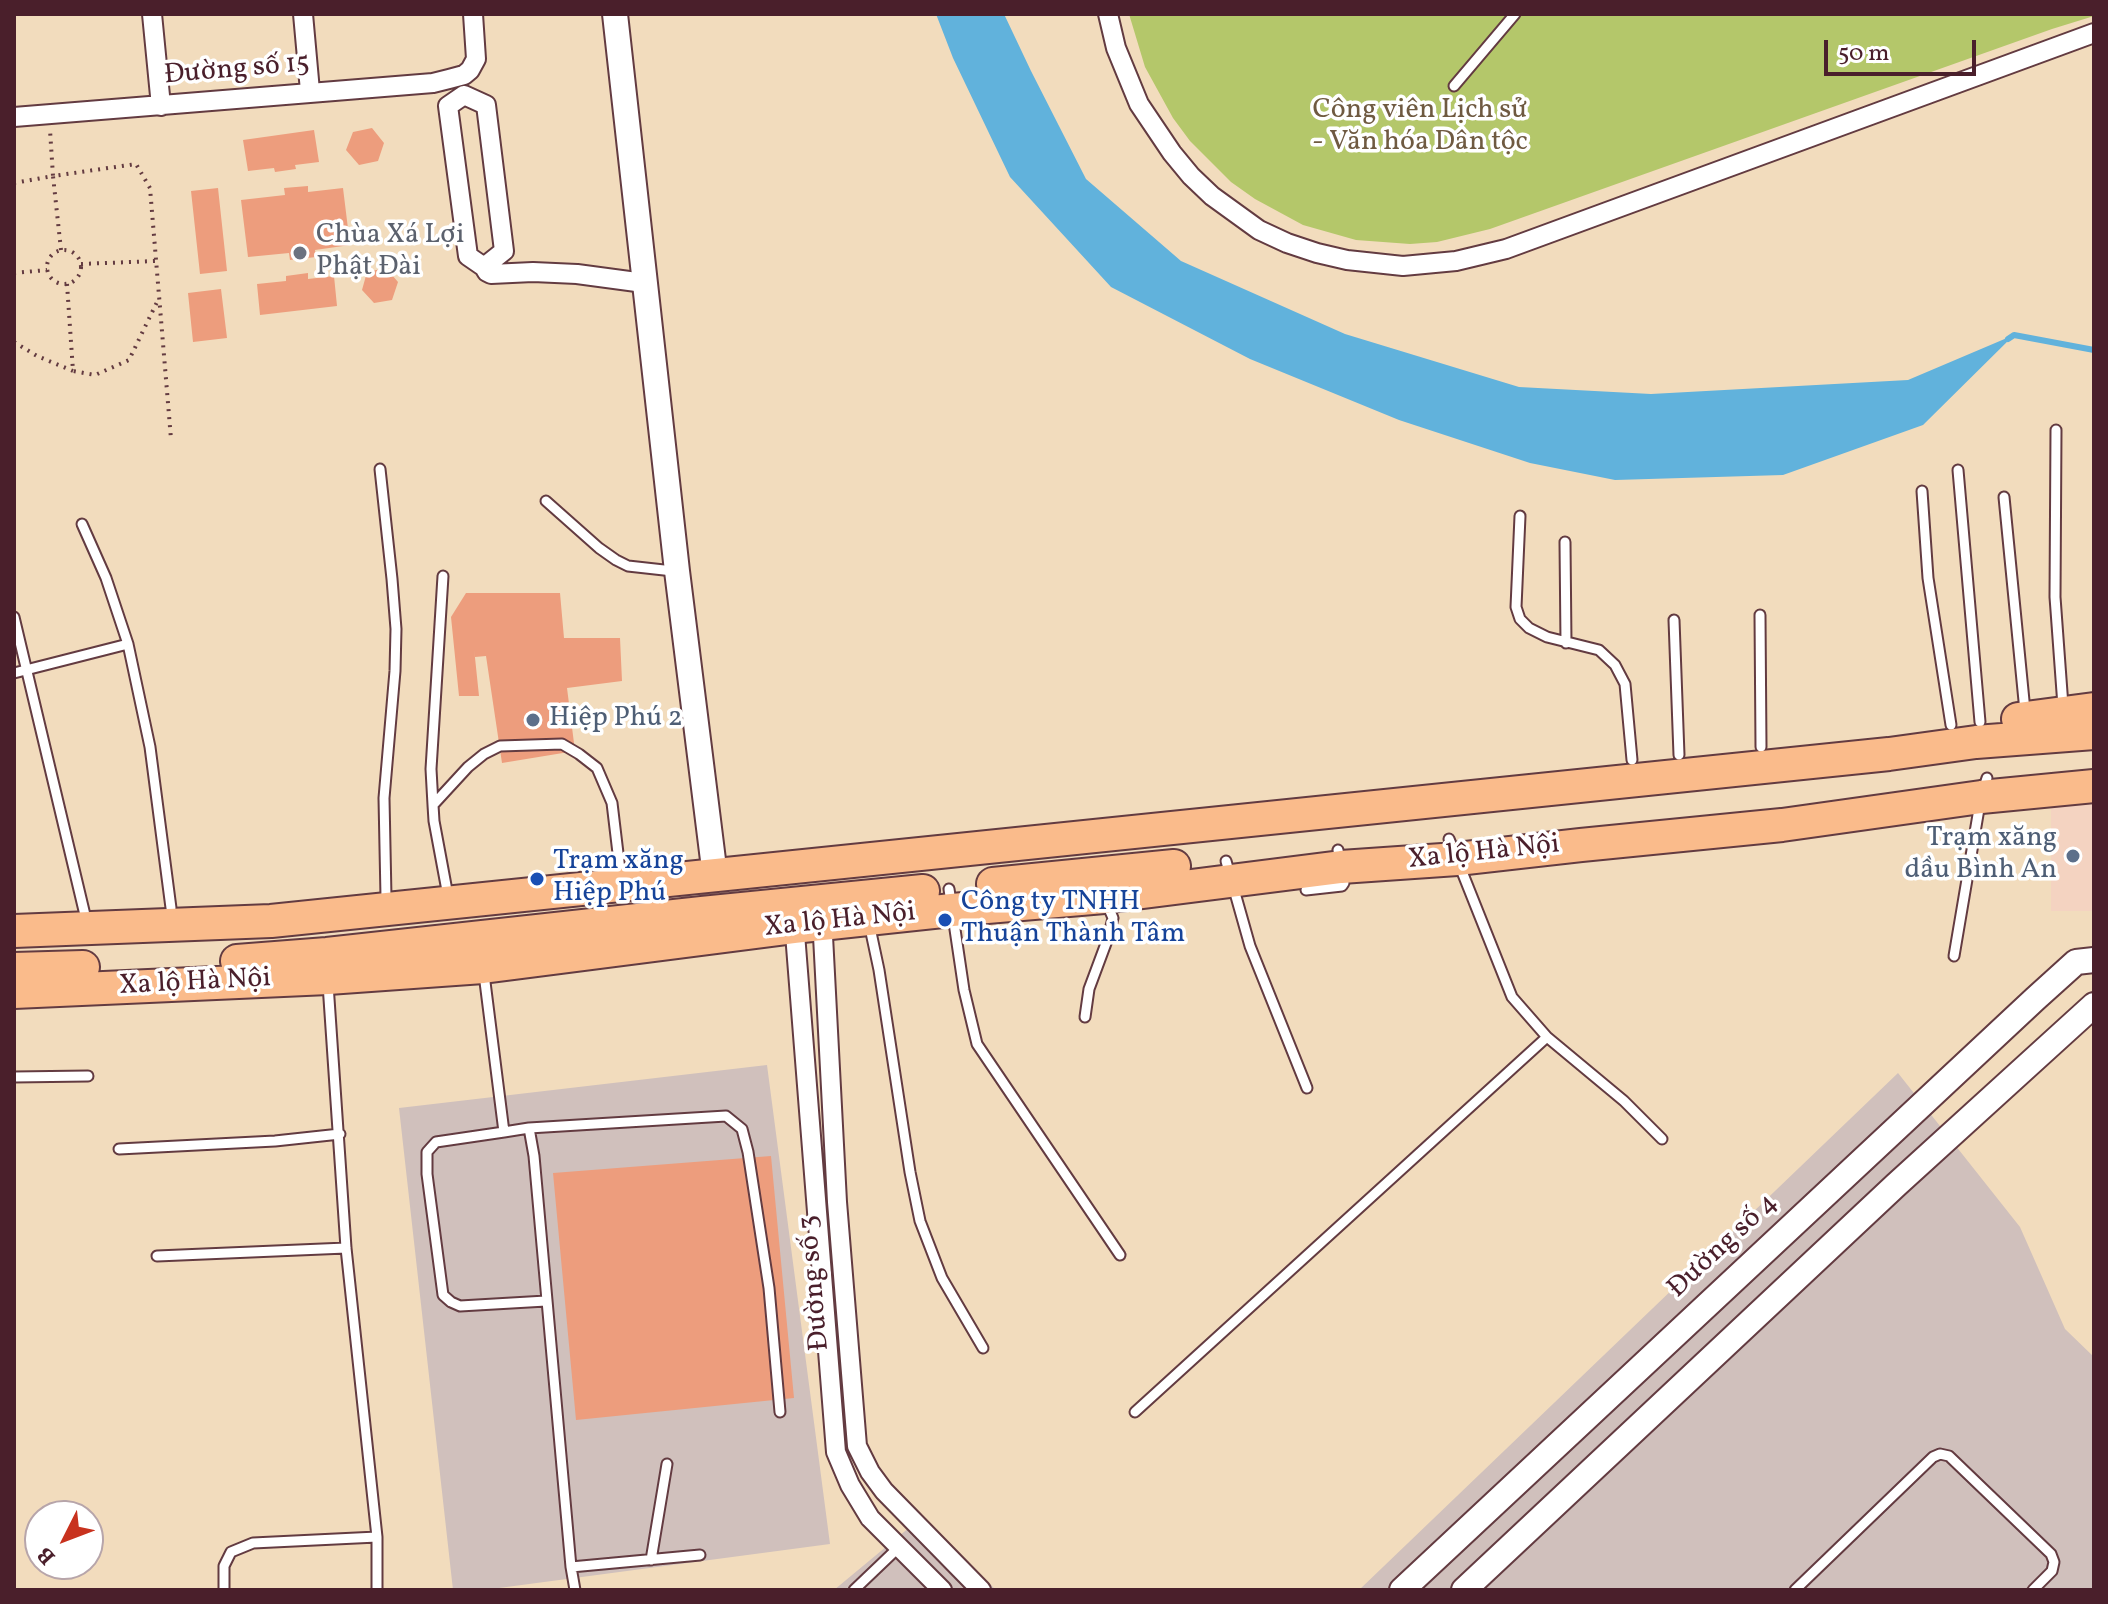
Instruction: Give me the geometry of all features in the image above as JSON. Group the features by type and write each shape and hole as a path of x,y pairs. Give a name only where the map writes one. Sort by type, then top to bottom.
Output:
{"highway":[{"name":"Xa lộ Hà Nội","path":"585,889 604,873 620,870 714,868 1889,754 1969,730 2026,718 2079,721"},
{"name":"Xa lộ Hà Nội","path":"14,931 271,921 440,904 585,889 714,868 1632,760 2079,721"},
{"name":"Xa lộ Hà Nội","path":"1984,788 2094,765"},
{"name":"Xa lộ Hà Nội","path":"14,992 481,952 702,913 808,914 1453,849 1896,787 2094,786"},
{"name":"Xa lộ Hà Nội","path":"14,915 85,915 386,897 440,904"},
{"name":"Xa lộ Hà Nội","path":"14,969 197,964 328,966"}],"street":[{"path":"152,14 161,106"},
{"path":"303,14 310,91"},
{"path":"464,95 464,75 476,59 473,14"},
{"path":"615,14 677,571 714,868"},
{"path":"1108,14 1116,48 1139,104 1172,153 1212,196 1259,230 1287,243 1347,260 1403,266 1456,261 1506,249 2094,33"},
{"name":"Đường số 15","path":"14,117 433,83 464,75"},
{"path":"464,95 486,105 504,251 484,267"},
{"path":"464,95 448,106 468,256 491,274 577,274 644,283"},
{"name":"Đường số 3","path":"808,914 837,1202 857,1446 884,1491 981,1590"},
{"name":"Đường số 3","path":"808,914 836,1452 850,1485 870,1518 942,1590"},
{"name":"Đường số 4","path":"1402,1590 2024,1008 2076,962 2094,960"},
{"path":"1464,1590 1896,1185 2094,1005"},
{"path":"850,1485 870,1472"}],"lane":[{"path":"1454,86 1515,14"},
{"path":"2056,430 2055,597 2079,721"},
{"path":"380,469 396,629 384,798 386,897"},
{"path":"1958,470 1969,730"},
{"path":"1922,491 1928,578 1969,730"},
{"path":"2004,497 2026,718"},
{"path":"546,501 599,548 628,566 677,571"},
{"path":"1520,516 1516,607 1520,619 1529,628 1547,637 1599,650 1615,665 1625,684 1632,760"},
{"path":"82,524 106,578 128,644 150,747 171,908"},
{"path":"1565,542 1566,643"},
{"path":"440,904 431,769 443,576"},
{"path":"1760,615 1761,747"},
{"path":"14,617 85,915"},
{"path":"1674,620 1679,755"},
{"path":"14,673 128,644"},
{"path":"433,805 468,767 500,746 562,744 597,768 607,787 612,803 620,870"},
{"path":"1954,956 1984,788"},
{"path":"1453,849 1512,997 1547,1037 1624,1101 1662,1139"},
{"path":"1306,890 1342,886 1340,858"},
{"path":"1228,870 1250,946 1307,1088"},
{"path":"1085,1017 1089,989 1113,918 1107,885"},
{"path":"950,899 964,990 977,1044 1120,1255"},
{"path":"866,908 920,1221 942,1278 983,1348"},
{"path":"481,952 504,1132"},
{"path":"328,966 346,1248 377,1537 377,1590"},
{"path":"1135,1412 1547,1037"},
{"path":"14,1077 88,1076"},
{"path":"546,1301 460,1306 443,1295 427,1174 427,1152 436,1142 529,1128 726,1116 742,1129 748,1152 769,1288 780,1412"},
{"path":"529,1128 575,1590"},
{"path":"119,1149 275,1141 340,1134"},
{"path":"157,1256 346,1248"},
{"path":"1795,1590 1933,1457 1940,1454 1949,1456 2051,1554 2054,1562 2052,1571 2033,1590"},
{"path":"651,1560 667,1464"},
{"path":"224,1590 224,1566 231,1552 253,1543 377,1537"},
{"path":"854,1590 899,1547"},
{"path":"571,1567 700,1555"}],"path":[{"path":"48,114 61,250"},
{"path":"14,183 136,164 150,188 171,439"},
{"path":"61,250 74,253 81,264 78,277 67,284 54,281 47,270 50,257 61,250"},
{"path":"81,264 156,261"},
{"path":"14,273 47,270"},
{"path":"67,284 73,371"},
{"path":"14,342 37,356 73,371 95,375 129,360 159,298"}],"shaded area":[{"name":"Trạm xăng dầu Bình An","path":"2094,796 2094,911 2051,911 2051,802"},
{"path":"767,1065 830,1544 484,1590 453,1590 399,1108"},
{"path":"1898,1073 2020,1227 2065,1329 2094,1357 2094,1590 1359,1590"},
{"path":"922,1517 996,1590 834,1590"}],"green space":[{"name":"Công viên Lịch sử - Văn hóa Dân tộc","path":"1129,14 2094,16 1490,229 1437,242 1410,244 1356,240 1303,225 1231,182 1190,141 1173,118 1145,67"}],"water":[{"path":"936,14 1004,14 1086,179 1181,261 1345,334 1519,387 1651,394 1908,380 2014,335 1923,425 1783,475 1615,480 1530,463 1399,420 1250,359 1111,287 1010,177 953,58"}],"building":[{"path":"372,128 384,143 378,161 359,165 346,150 353,132"},
{"path":"314,130 319,162 275,172 274,168 248,171 243,140"},
{"path":"308,186 308,192 343,188 350,245 315,250 316,257 290,260 289,253 248,257 241,200 285,195 284,188"},
{"path":"218,188 227,271 200,274 191,191"},
{"path":"386,268 398,282 392,300 374,303 362,290 367,272"},
{"path":"308,273 308,279 334,276 337,306 260,315 257,284 286,281 286,276"},
{"path":"221,289 227,338 193,342 188,293"},
{"name":"Hiệp Phú 2","path":"466,593 560,593 564,638 620,638 622,681 567,688 575,751 502,763 486,656 475,657 474,648 479,696 459,696 451,617"},
{"path":"771,1156 794,1398 576,1420 553,1173"}],"waterway":[{"path":"2008,339 2014,335 2094,350"}],"place":[{"name":"Chùa Xá Lợi Phật Đài","path":"300,253"},
{"name":"Hiệp Phú 2","path":"533,720"},
{"name":"Trạm xăng dầu Bình An","path":"2073,856"},
{"name":"Trạm xăng Hiệp Phú","path":"537,879"},
{"name":"Công ty TNHH Thuận Thành Tâm","path":"945,920"}]}
